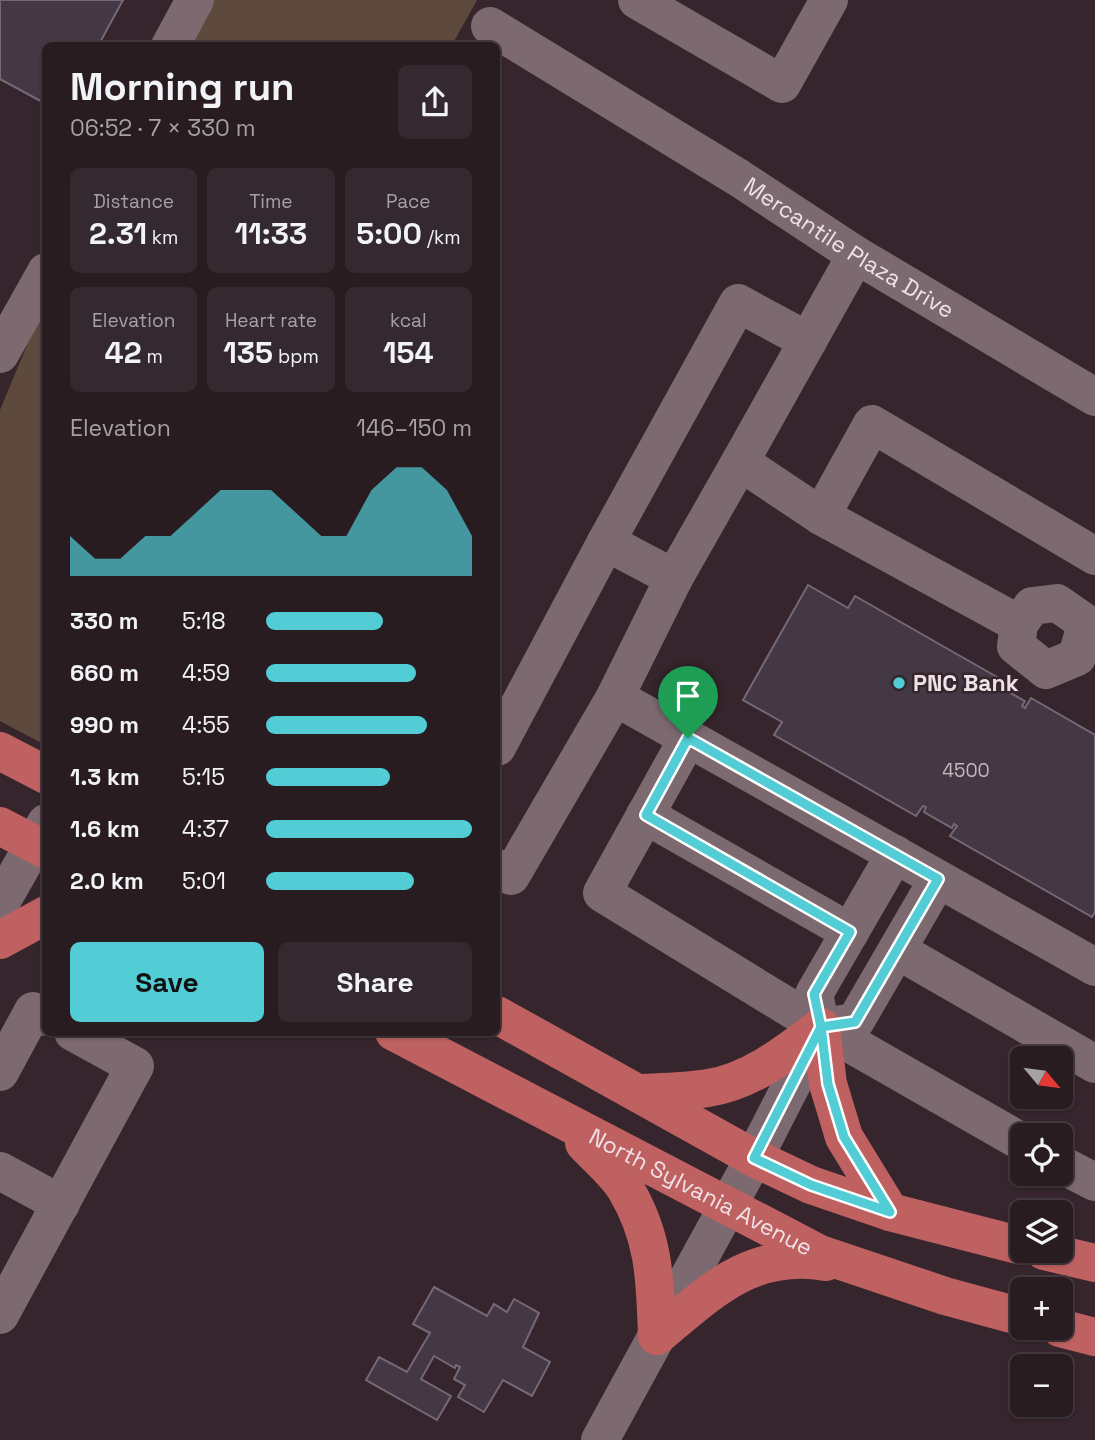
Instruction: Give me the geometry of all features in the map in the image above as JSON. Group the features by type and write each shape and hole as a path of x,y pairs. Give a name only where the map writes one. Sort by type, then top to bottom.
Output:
{"main road":[{"path":"0,751 42,773"},
{"path":"0,826 42,839"},
{"path":"0,940 42,917"},
{"path":"500,1017 754,1158 811,1185 890,1212 1010,1243"},
{"path":"638,1093 709,1088 747,1076 821,1027 828,1084 844,1137 890,1212"},
{"name":"North Sylvania Avenue","path":"402,1036 820,1255 945,1296 1010,1314"},
{"path":"564,1121 624,1186 648,1235 655,1276 657,1336"},
{"path":"657,1336 719,1285 766,1263 806,1258 857,1267"},
{"path":"1073,1258 1095,1264"},
{"path":"1073,1331 1095,1337"}],"street":[{"path":"172,42 195,0"},
{"path":"637,0 782,84 829,0"},
{"name":"Mercantile Plaza Drive","path":"492,24 856,255 1095,397"},
{"path":"502,882 615,698 674,578 856,255"},
{"path":"0,354 42,279"},
{"path":"500,741 738,303 808,341"},
{"path":"821,516 872,424 1095,556"},
{"path":"740,462 821,516 1019,624"},
{"path":"606,542 674,578"},
{"path":"1057,603 1088,635 1046,670 1016,646 1019,624 1032,606 1057,603"},
{"path":"615,698 1095,967"},
{"path":"688,738 602,893 821,1027 1010,1135"},
{"path":"646,815 850,932"},
{"path":"0,904 42,839"},
{"path":"600,1440 754,1158 821,1027 814,994 895,854"},
{"path":"821,1027 855,1022 938,879"},
{"path":"897,950 1095,1064"},
{"path":"0,1072 33,1011 42,1015"},
{"path":"0,1315 135,1066 80,1036"},
{"path":"0,1171 61,1204"},
{"path":"1073,1171 1095,1182"}],"shaded area":[{"path":"211,0 477,0 454,42 188,42"},
{"path":"42,309 42,743 0,721 0,410"}],"building":[{"path":"0,0 123,0 100,42 42,42 42,102 0,79"},
{"path":"808,585 848,608 855,596 997,677 990,688 993,690 996,685 1025,701 1022,706 1025,708 1031,698 1095,735 1095,912 1092,917 950,836 957,826 954,824 952,828 924,812 926,807 923,806 916,816 774,735 782,722 743,700"},
{"path":"434,1287 487,1316 494,1304 507,1312 514,1299 539,1313 523,1347 550,1362 532,1396 503,1380 484,1412 458,1397 465,1385 454,1379 460,1367 456,1365 455,1368 434,1356 421,1379 451,1396 437,1420 366,1380 379,1357 407,1372 430,1333 413,1324"}],"place":[{"name":"PNC Bank","path":"899,683"}],"route":[{"path":"688,738 646,815 850,932 814,994 821,1027 754,1158 811,1185 890,1212 844,1137 828,1084 821,1027 855,1022 938,879 688,738"}]}
